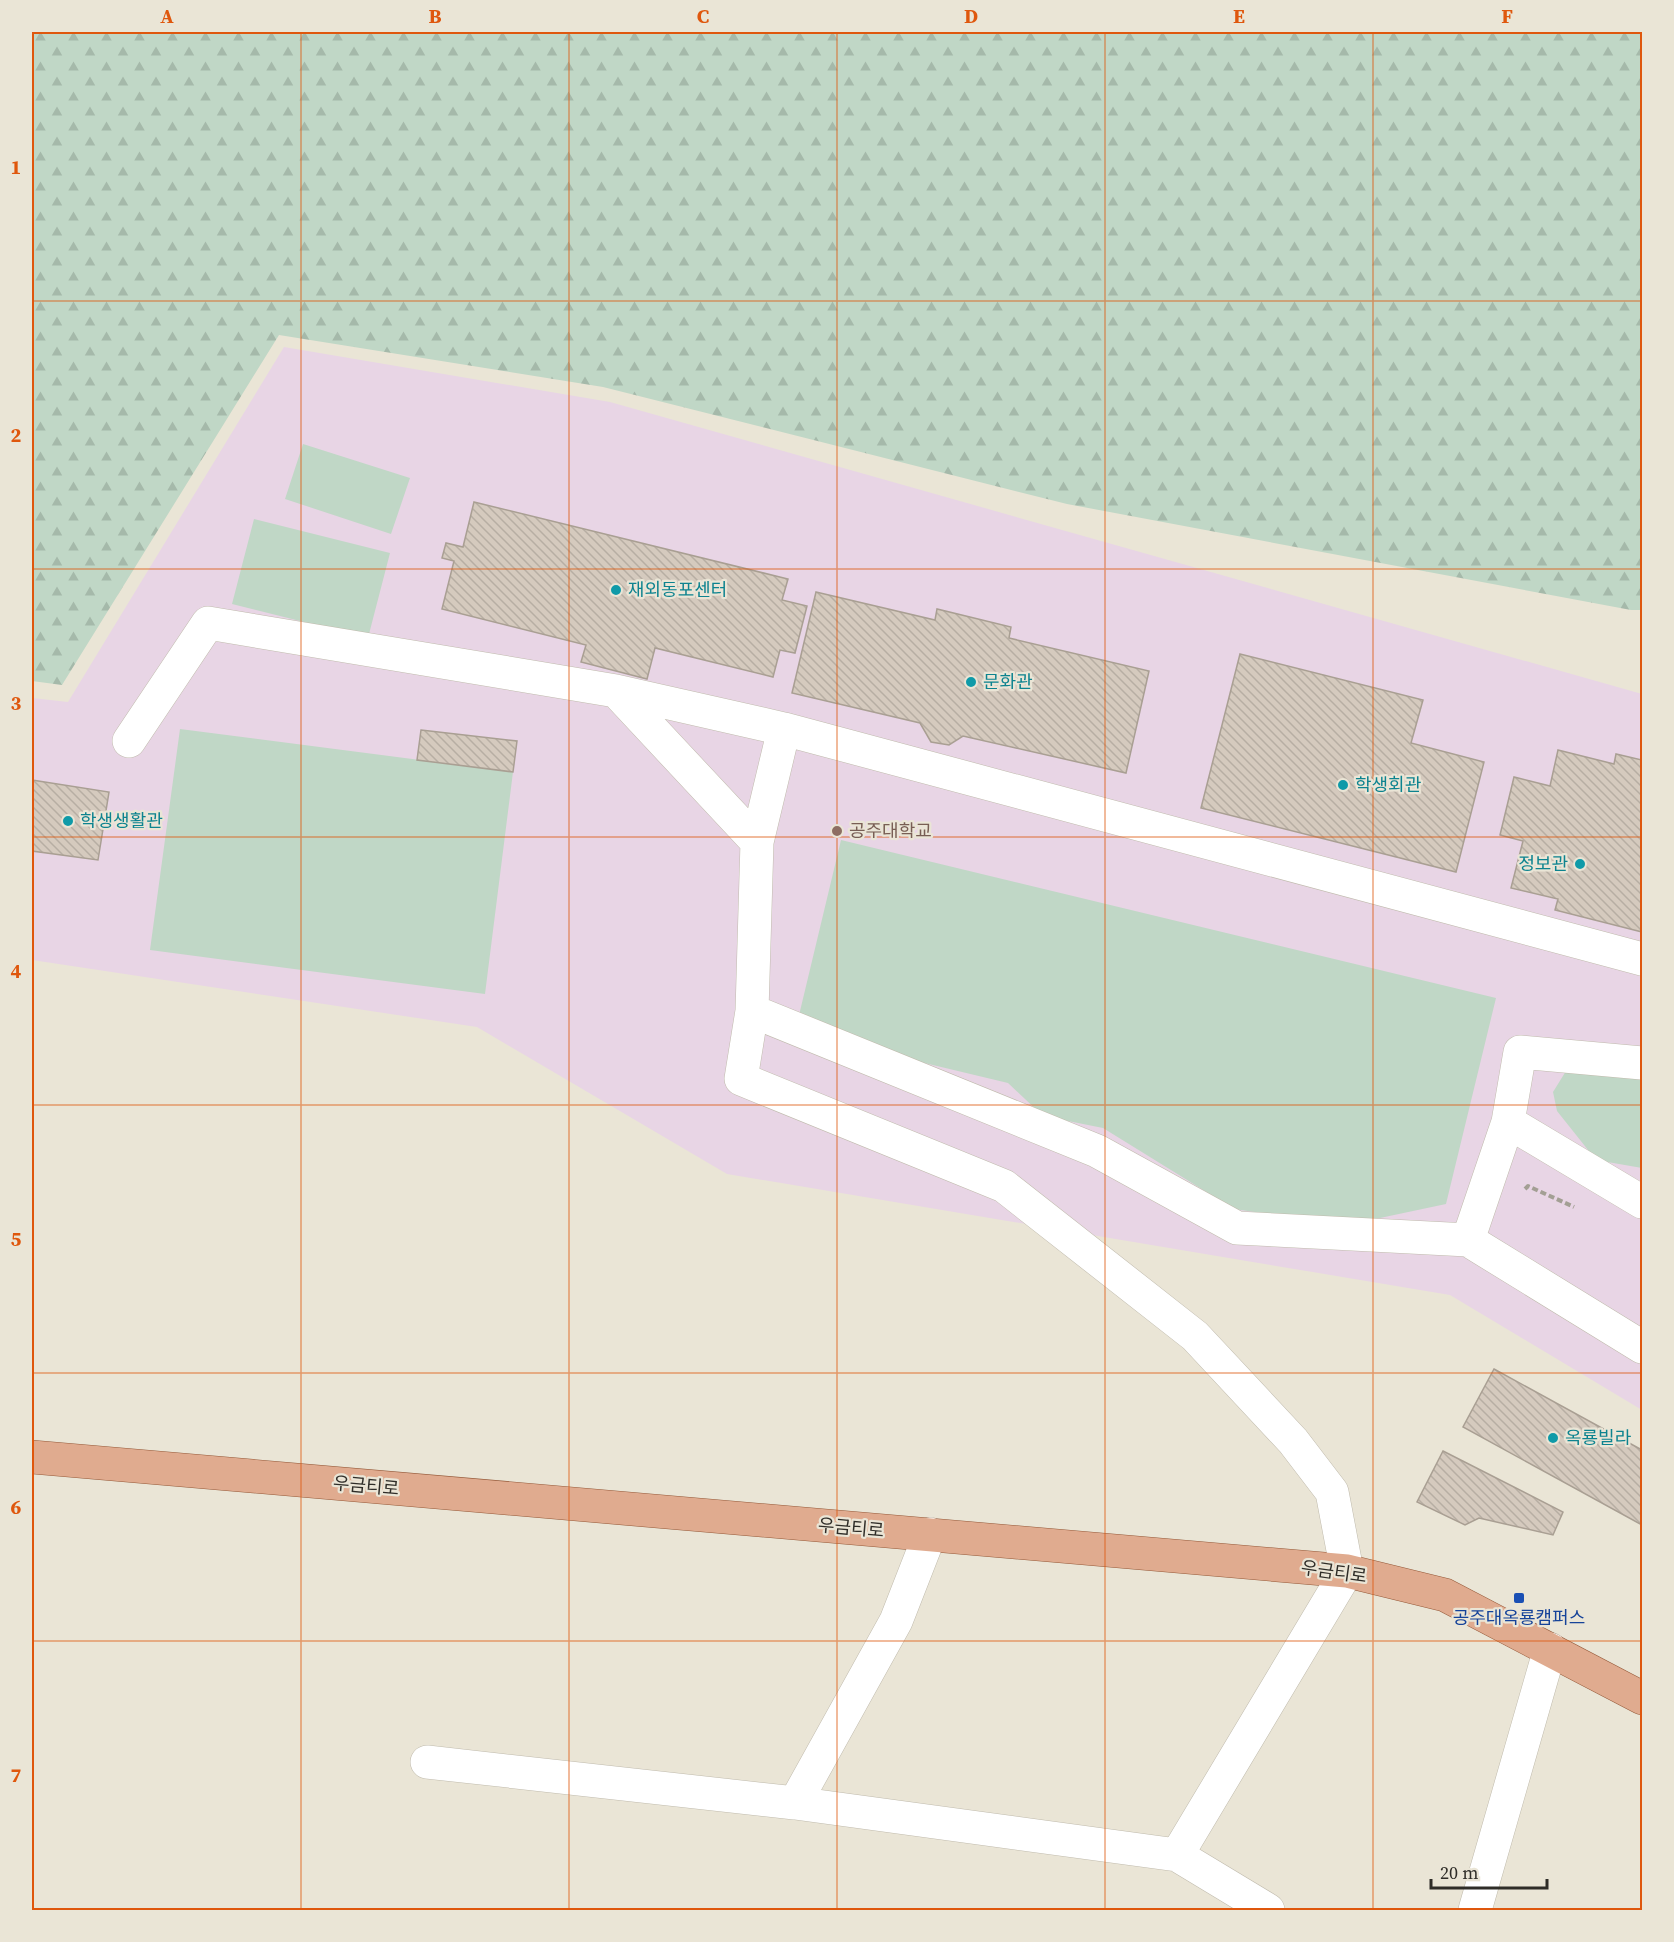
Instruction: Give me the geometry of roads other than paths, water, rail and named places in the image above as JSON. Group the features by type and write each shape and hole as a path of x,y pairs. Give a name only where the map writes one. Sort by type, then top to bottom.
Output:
{"main road":[{"name":"우금티로","path":"32,1457 1347,1571 1445,1594 1642,1698"}],"street":[{"path":"129,741 208,624 616,692 784,729 1642,959"},
{"path":"616,692 757,842"},
{"path":"784,729 757,842 752,1011 741,1079 1004,1186 1195,1336 1293,1441 1332,1492 1347,1571 1177,1856"},
{"path":"752,1011 1097,1151 1237,1228 1468,1240 1642,1347"},
{"path":"1468,1240 1508,1122 1520,1052 1642,1063"},
{"path":"1508,1122 1642,1202"},
{"path":"795,1803 896,1621 930,1534"},
{"path":"1476,1911 1550,1649"},
{"path":"427,1762 795,1803 1177,1856 1268,1911"}],"place":[{"name":"재외동포센터","path":"616,590"},
{"name":"문화관","path":"971,682"},
{"name":"학생회관","path":"1343,785"},
{"name":"학생생활관","path":"68,821"},
{"name":"공주대학교","path":"837,831"},
{"name":"정보관","path":"1580,864"},
{"name":"옥룡빌라","path":"1553,1438"},
{"name":"공주대옥룡캠퍼스","path":"1519,1598"}]}
